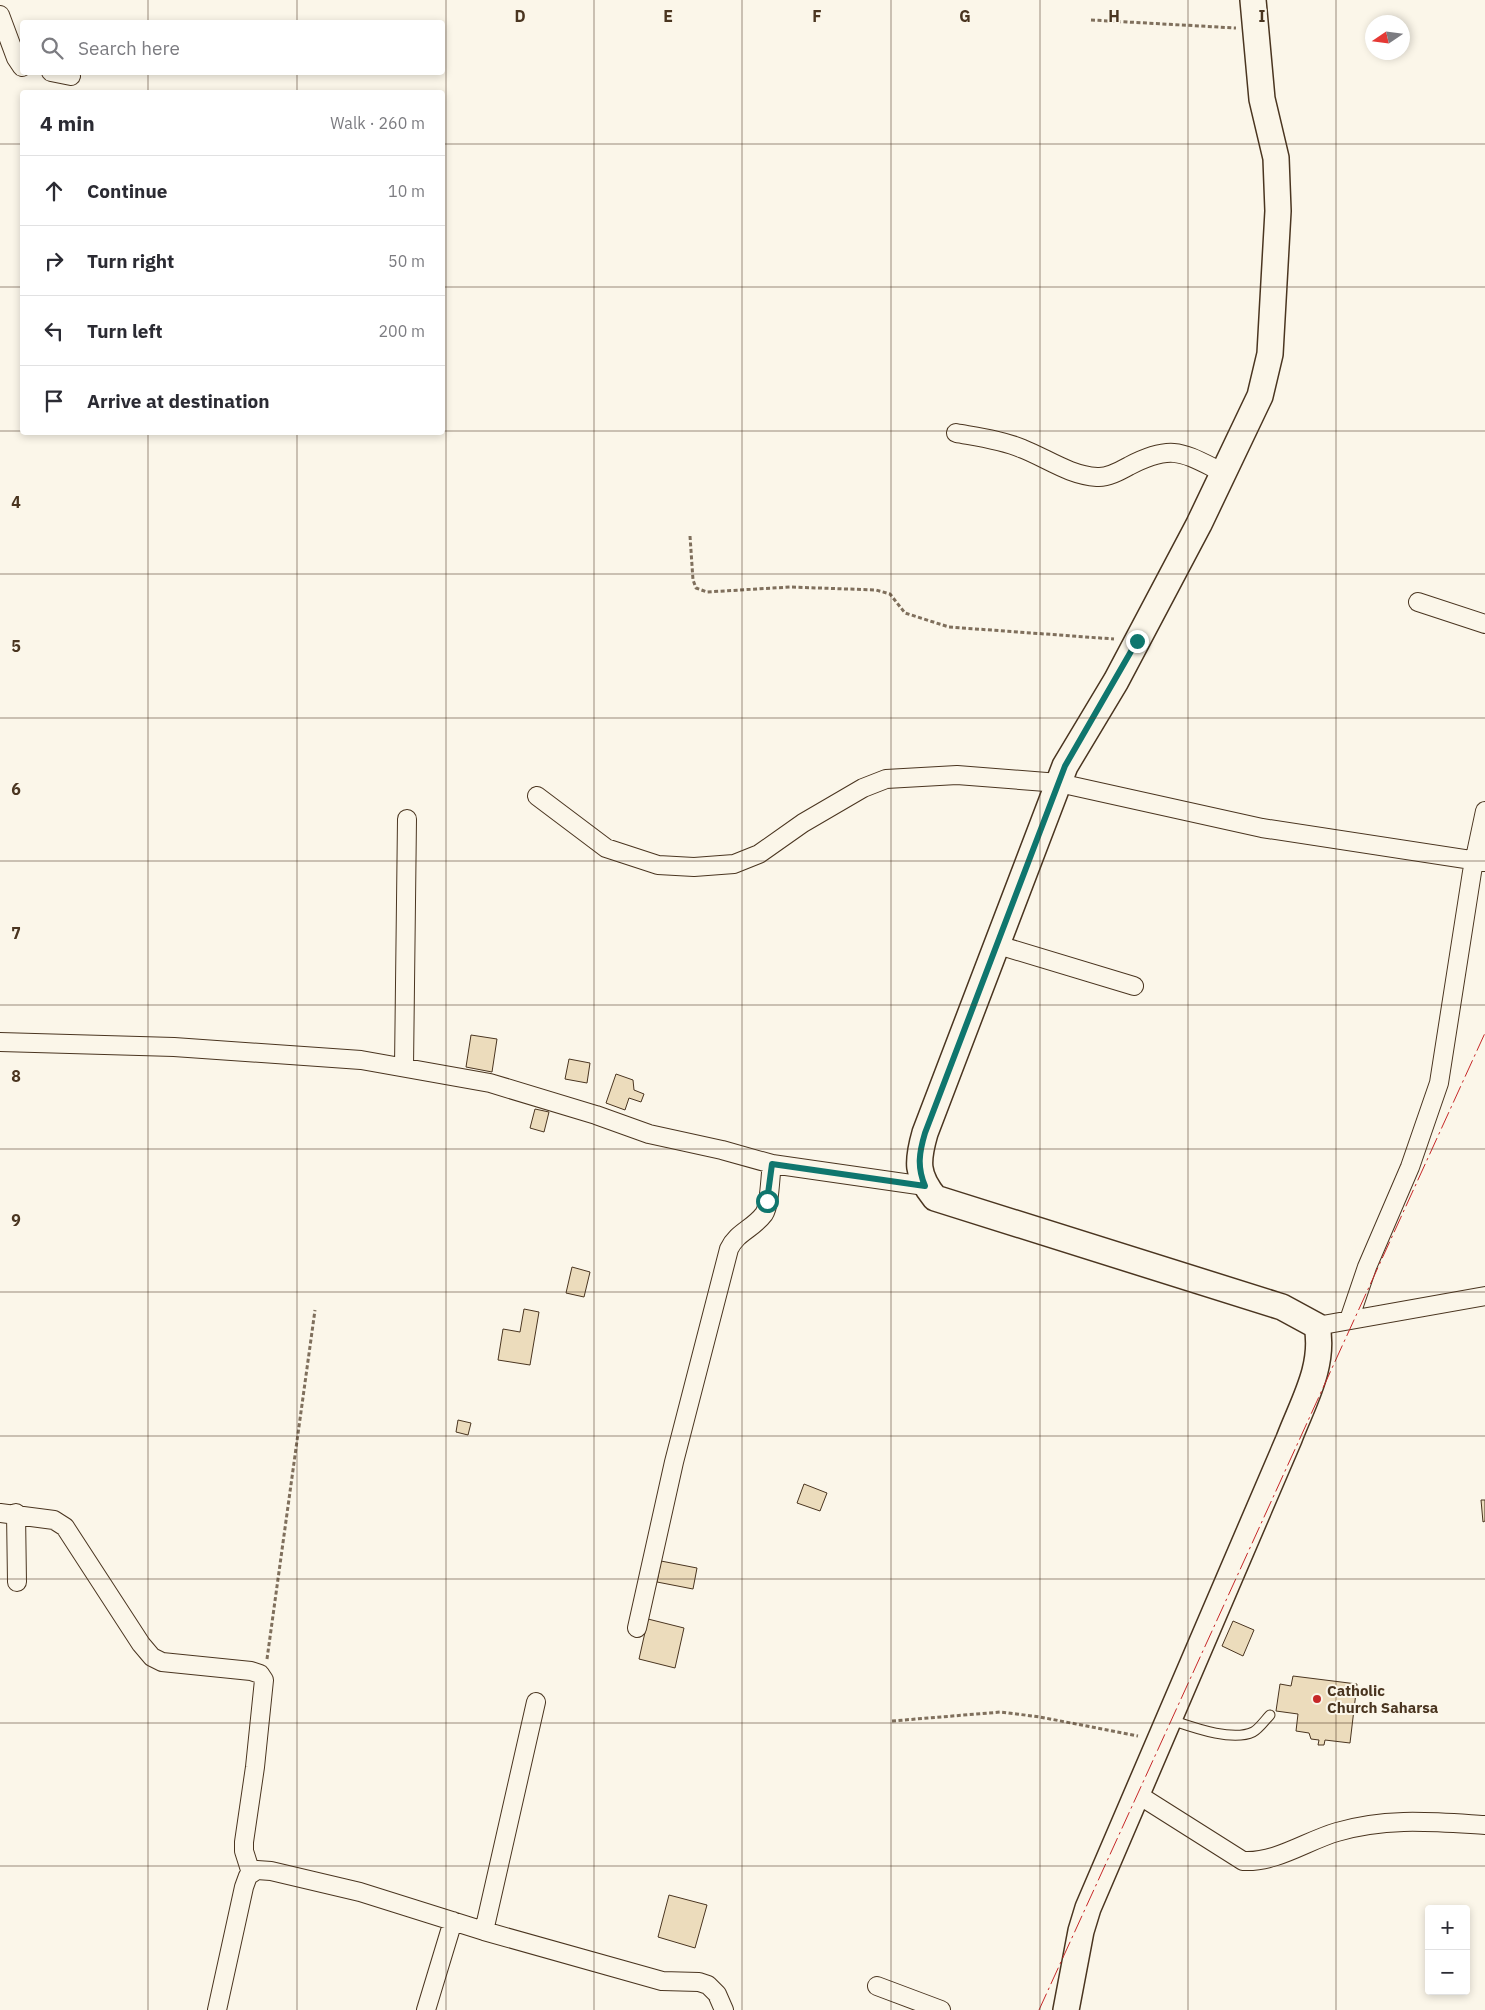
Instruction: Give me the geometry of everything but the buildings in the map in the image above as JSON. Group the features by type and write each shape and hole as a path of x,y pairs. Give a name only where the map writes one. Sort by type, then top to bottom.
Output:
{"main road":[{"path":"1066,2010 1080,1931 1088,1908 1289,1439 1318,1364 1320,1343 1317,1326 1282,1307 935,1198 925,1186 920,1174 918,1156 925,1133 1065,766 1137,641 1224,473 1260,396 1270,354 1278,211 1276,158 1262,99 1254,29 1253,0"}],"street":[{"path":"0,15 20,64"},
{"path":"66,75 71,76"},
{"path":"956,433 1023,448 1073,473 1099,477 1119,471 1161,453 1172,451 1188,456 1224,473"},
{"path":"1418,602 1485,624"},
{"path":"537,796 606,848 658,864 694,867 734,864 759,854 803,823 863,788 886,779 957,775 1058,783 1262,828 1479,862"},
{"path":"1349,1320 1367,1267 1410,1167 1439,1083 1479,862 1485,811"},
{"path":"404,1067 407,819"},
{"path":"998,945 1134,986"},
{"path":"0,1042 174,1047 361,1060 490,1084 596,1115 649,1134 722,1150 772,1164 925,1186"},
{"path":"637,1628 674,1462 728,1249 739,1234 757,1222 765,1212 772,1164"},
{"path":"1317,1326 1485,1296"},
{"path":"17,1582 8,1513 54,1520 65,1527 141,1644 152,1657 162,1662 251,1670 260,1674 264,1680 255,1767 244,1842 244,1851 251,1873"},
{"path":"484,1931 536,1702"},
{"path":"1137,1794 1243,1861 1255,1861 1272,1857 1338,1832 1370,1826 1414,1820 1485,1826"},
{"path":"217,2010 244,1887 251,1873 257,1870 271,1871 360,1892 484,1931 662,1980 699,1982 708,1985 717,1994 724,2010"},
{"path":"426,2010 453,1921"},
{"path":"877,1986 941,2010"}],"lane":[{"path":"1164,1730 1200,1729 1228,1735 1253,1732 1270,1715"}],"path":[{"path":"1092,20 1254,29"},
{"path":"690,536 693,580 696,588 707,592 790,587 876,590 890,594 905,613 949,627 1137,641"},
{"path":"264,1680 315,1310"},
{"path":"892,1721 1001,1712 1164,1730"}],"power":[{"path":"1039,2010 1485,1033"}],"place":[{"name":"Catholic Church Saharsa","path":"1317,1699"}],"route":[{"path":"767,1201 772,1164 925,1186 920,1174 918,1156 925,1133 1065,766 1137,641"}]}
